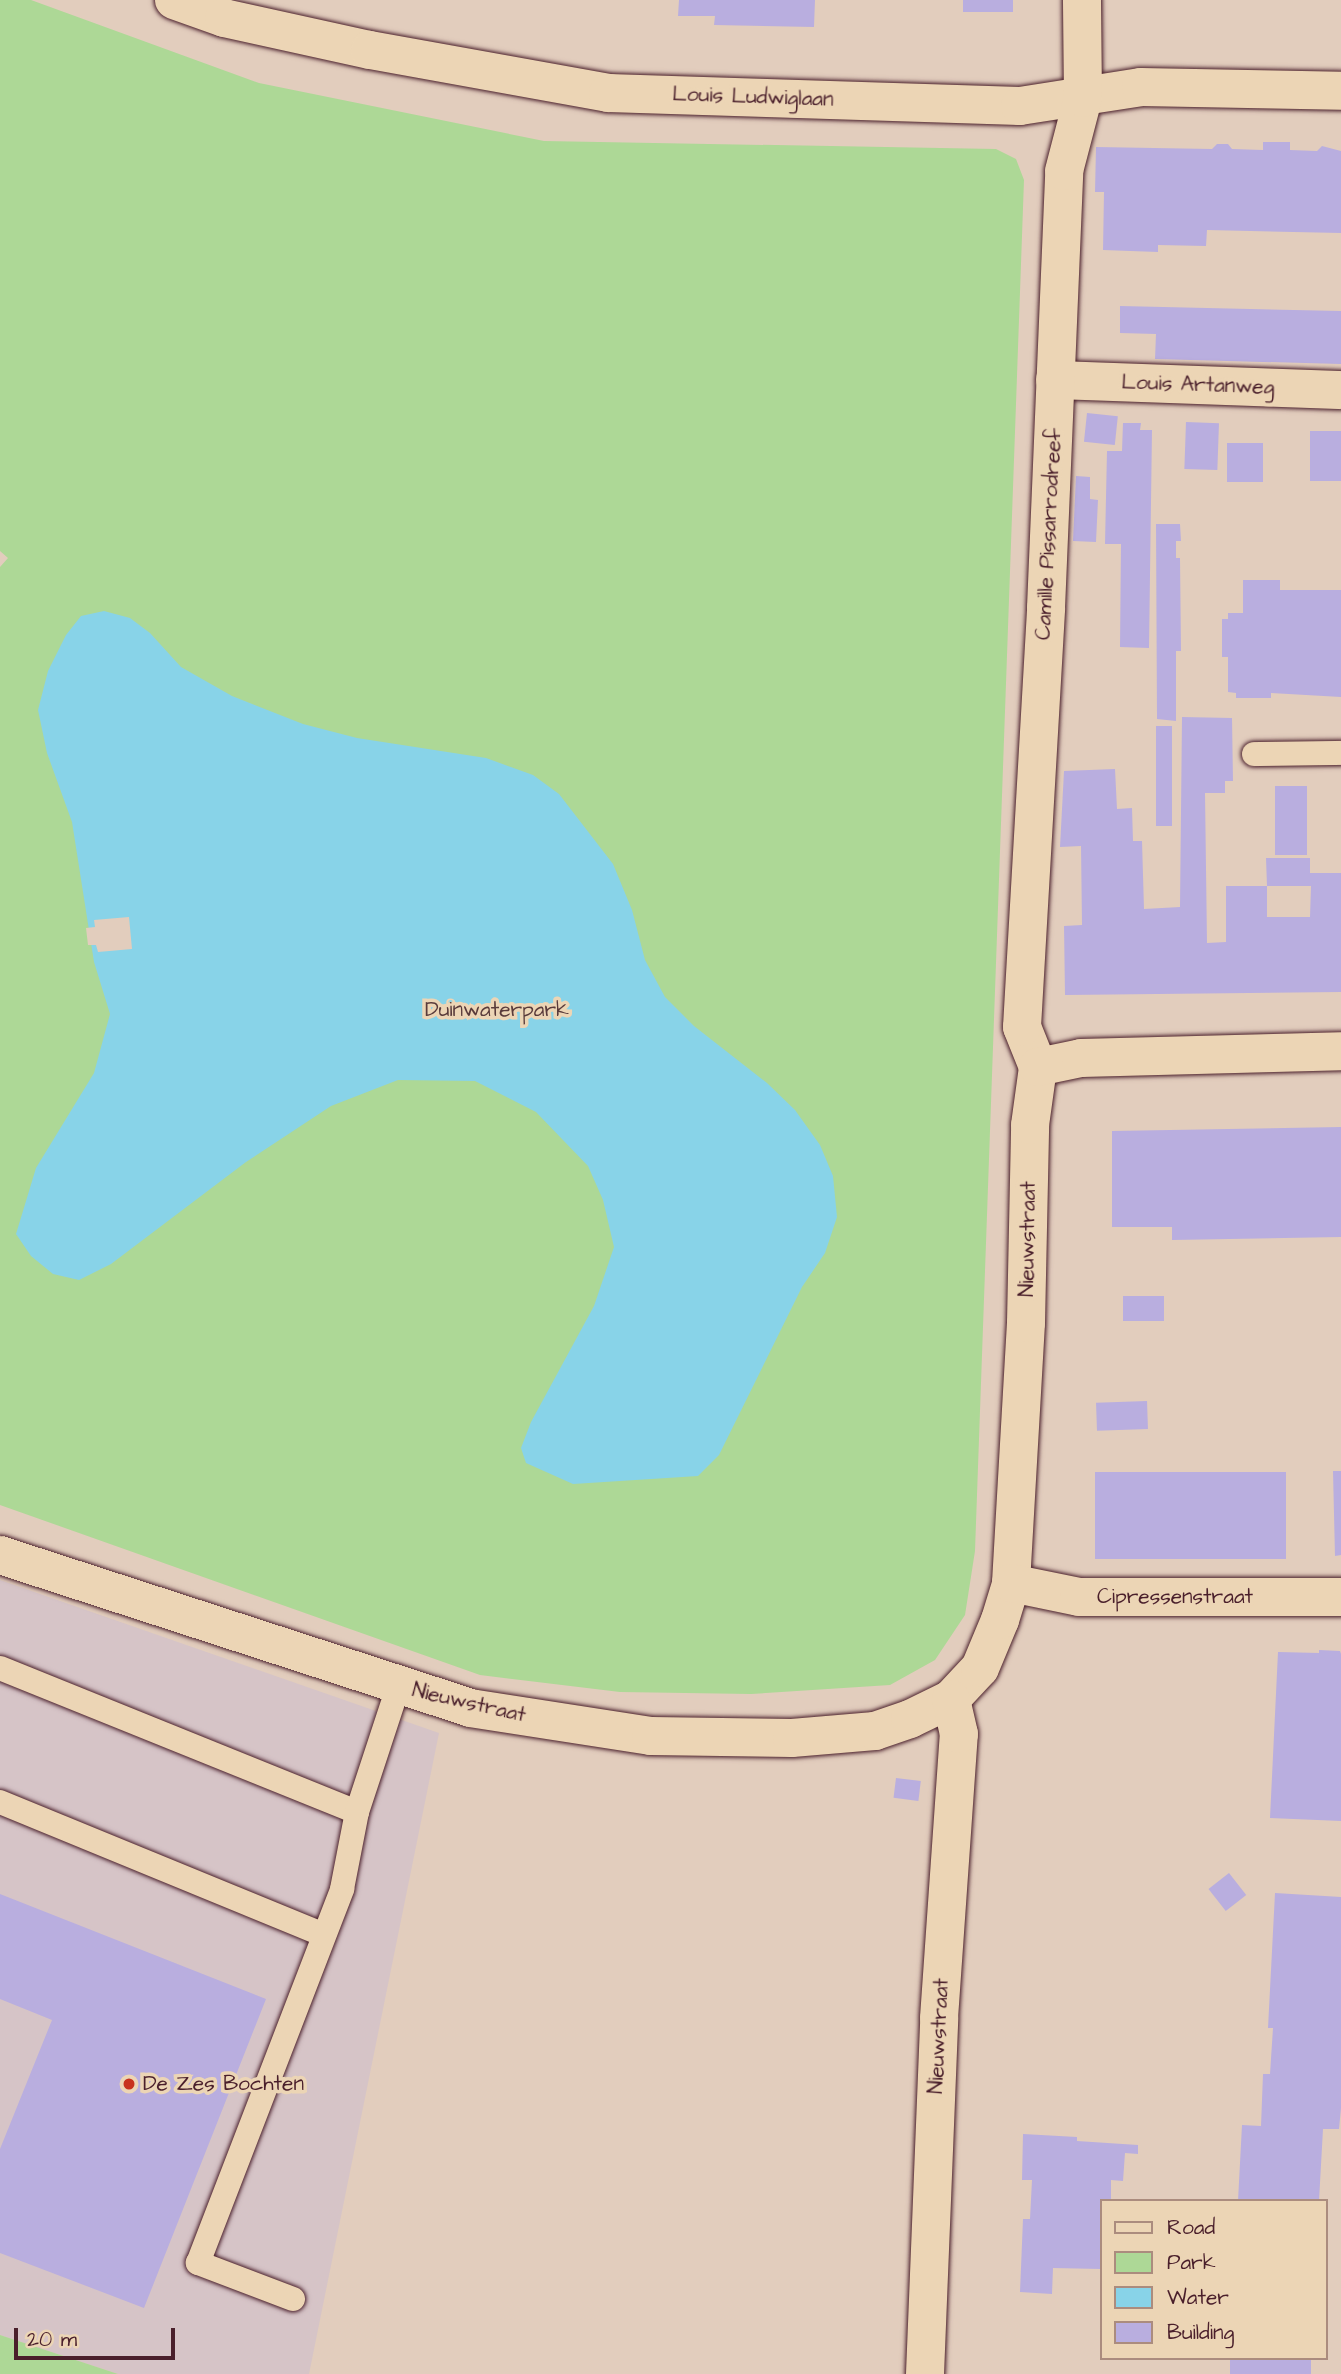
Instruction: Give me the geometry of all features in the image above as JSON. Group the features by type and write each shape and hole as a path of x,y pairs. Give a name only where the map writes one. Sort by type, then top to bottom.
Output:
{"street":[{"name":"Louis Ludwiglaan","path":"174,0 224,18 356,47 608,93 1020,106 1140,87 1341,91"},
{"name":"Camille Pissarrodreef","path":"1038,1067 1022,1027 1064,171 1083,98 1082,0"},
{"name":"Louis Artanweg","path":"1055,380 1341,390"},
{"path":"1038,1067 1081,1058 1341,1051"},
{"name":"Nieuwstraat","path":"0,1555 398,1687 470,1708 651,1736 792,1738 875,1731 911,1720 951,1699 980,1668 1000,1620 1011,1583 1026,1323 1030,1125 1038,1067"},
{"name":"Cipressenstraat","path":"1011,1583 1079,1597 1341,1597"},
{"name":"Nieuwstraat","path":"925,2374 939,2018 959,1734 951,1699"}],"lane":[{"path":"1254,754 1341,753"},
{"path":"0,1668 356,1812"},
{"path":"293,2299 198,2263 342,1889 356,1812 398,1687"},
{"path":"0,1802 324,1935"}],"shaded area":[{"path":"0,1580 439,1733 309,2374 118,2374 0,2335"}],"green space":[{"name":"Duinwaterpark","path":"0,0 31,0 259,83 544,141 996,149 1016,159 1024,180 975,1551 965,1615 935,1660 890,1685 751,1694 620,1692 480,1675 0,1505 0,567 8,558 0,551"},
{"path":"0,2335 118,2374 0,2374"}],"water":[{"path":"104,611 130,618 150,633 181,667 232,696 303,724 357,738 486,758 533,775 559,794 613,864 632,910 645,960 665,997 694,1026 767,1083 795,1110 820,1145 833,1176 837,1217 825,1253 802,1287 719,1455 698,1476 573,1484 526,1463 521,1448 531,1422 594,1306 614,1247 603,1200 588,1166 536,1112 475,1081 398,1080 331,1106 246,1162 111,1264 79,1280 53,1274 31,1256 16,1234 36,1168 94,1073 110,1014 94,962 72,822 47,753 38,710 48,671 66,635 81,616"}],"pier":[{"path":"129,917 132,949 98,952 96,945 88,945 86,928 95,927 94,920"}],"building":[{"path":"679,0 815,0 814,27 714,25 715,16 678,16"},
{"path":"963,0 1013,0 1013,12 963,12"},
{"path":"1263,142 1290,142 1290,150 1317,151 1322,146 1341,151 1341,233 1207,230 1206,246 1158,245 1158,252 1103,250 1104,192 1095,192 1096,147 1212,149 1217,144 1228,144 1232,149 1263,150"},
{"path":"1120,306 1341,311 1341,364 1155,359 1156,334 1120,333"},
{"path":"1087,413 1118,416 1115,445 1084,442"},
{"path":"1186,422 1219,423 1217,470 1184,469"},
{"path":"1123,423 1141,423 1140,430 1152,430 1149,648 1120,647 1121,544 1105,544 1107,451 1122,451"},
{"path":"1310,431 1341,431 1341,481 1310,481"},
{"path":"1227,443 1263,443 1263,482 1227,482"},
{"path":"1076,476 1090,477 1090,499 1098,500 1096,542 1073,541"},
{"path":"1156,524 1180,524 1181,541 1176,541 1176,558 1180,558 1181,651 1176,651 1176,721 1157,719"},
{"path":"1243,580 1280,580 1280,590 1341,590 1341,697 1271,693 1271,698 1236,698 1236,693 1228,692 1228,657 1222,657 1222,619 1228,619 1228,613 1243,613"},
{"path":"1182,717 1232,718 1233,781 1225,781 1225,793 1205,793 1207,943 1226,942 1226,886 1267,886 1266,858 1310,858 1310,873 1341,873 1341,992 1065,995 1064,926 1082,925 1081,846 1060,847 1064,771 1115,769 1117,809 1132,808 1133,841 1142,841 1144,909 1180,907","holes":["1267,886 1311,886 1310,917 1267,917"]},
{"path":"1156,726 1172,726 1172,826 1156,826"},
{"path":"1275,786 1307,786 1307,855 1275,855"},
{"path":"1341,1127 1341,1237 1172,1240 1172,1227 1112,1227 1112,1131"},
{"path":"1123,1296 1164,1296 1164,1321 1123,1321"},
{"path":"1147,1401 1148,1429 1097,1431 1096,1403"},
{"path":"1333,1471 1341,1471 1341,1555 1335,1556"},
{"path":"1095,1472 1286,1472 1286,1559 1095,1559"},
{"path":"1319,1650 1340,1651 1341,1654 1341,1821 1270,1818 1278,1652 1319,1653"},
{"path":"896,1778 921,1781 918,1801 894,1798"},
{"path":"1229,1873 1246,1895 1226,1911 1209,1889"},
{"path":"1275,1893 1341,1897 1341,2108 1339,2129 1323,2129 1319,2199 1238,2199 1242,2125 1261,2126 1263,2074 1270,2074 1273,2028 1268,2028"},
{"name":"De Zes Bochten","path":"0,1894 266,1999 144,2308 0,2253 0,2149 52,2020 0,1999"},
{"path":"1023,2134 1077,2137 1077,2141 1138,2145 1138,2154 1125,2153 1123,2181 1111,2180 1111,2199 1100,2199 1100,2269 1053,2268 1052,2294 1020,2292 1023,2219 1030,2219 1032,2180 1022,2180"},
{"path":"1230,2360 1311,2360 1311,2374 1230,2374"}],"place":[{"name":"De Zes Bochten","path":"129,2084"}]}
